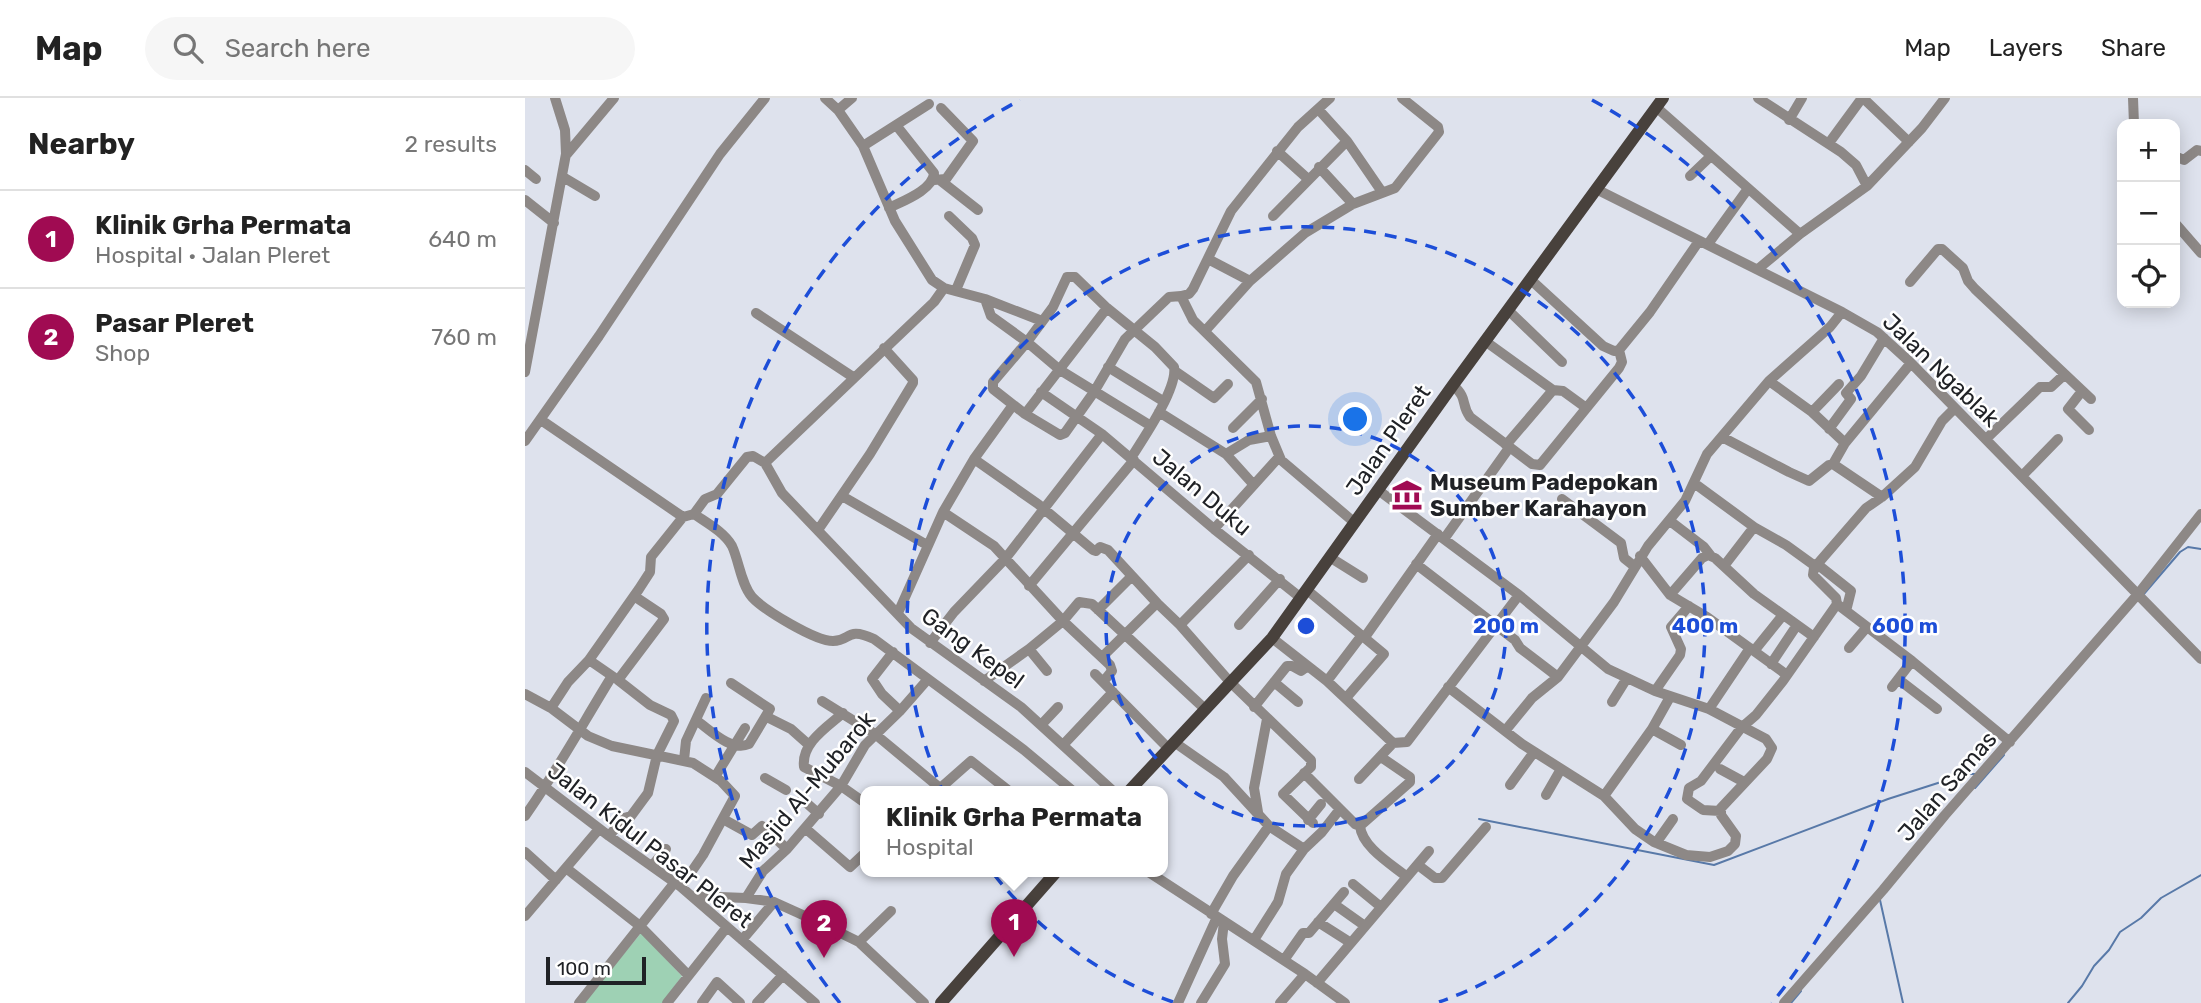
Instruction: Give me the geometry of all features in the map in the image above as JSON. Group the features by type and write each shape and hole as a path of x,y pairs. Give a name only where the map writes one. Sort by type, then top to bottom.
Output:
{"main road":[{"name":"Jalan Pleret","path":"1134,786 1272,638 1485,341 1660,106"},
{"path":"941,1003 1052,877"}],"street":[{"path":"525,372 566,154 565,130 555,98"},
{"path":"566,154 614,98"},
{"path":"525,440 720,154 765,98"},
{"path":"825,98 838,110 863,146 900,230 932,280 944,288 985,299 1042,321"},
{"path":"838,110 852,98"},
{"path":"1029,586 1132,459 1159,412 1174,380 1175,371 1172,363 1133,330 1107,308 1081,282 1070,275 1065,279 1056,302 992,386 1025,414 1060,435 1065,433 1133,330 1169,297 1191,292 1231,211 1277,151 1302,123 1330,98"},
{"path":"1205,331 1250,281 1313,227 1353,204 1395,188 1439,132 1438,127 1402,98"},
{"path":"1758,98 1829,143 1856,165 1867,186"},
{"path":"1789,120 1802,98"},
{"path":"1758,269 1800,234 1867,186 1909,142 1945,98"},
{"path":"2133,98 2134,119"},
{"path":"1829,143 1865,99 1909,142"},
{"path":"863,146 929,104"},
{"path":"1660,106 1747,190 1800,234"},
{"path":"889,208 948,177 973,141 941,108"},
{"path":"1318,109 1347,141 1382,192"},
{"path":"896,125 938,180 978,210"},
{"path":"1273,216 1347,141"},
{"path":"2180,158 2184,160 2197,150 2201,151"},
{"path":"1277,151 1308,179"},
{"path":"1690,176 1710,156"},
{"path":"1319,167 1353,204"},
{"path":"525,170 536,179"},
{"path":"563,177 595,196"},
{"name":"Jalan Ngablak","path":"1596,190 1842,312 1884,338 2201,659"},
{"path":"1531,280 1603,346 1614,351 1619,350 1747,190"},
{"path":"525,200 554,223"},
{"path":"949,216 972,238 975,245 956,290"},
{"path":"2180,228 2199,247"},
{"path":"1910,282 1938,249 1942,249 1963,268 1968,281 1975,289 2091,399"},
{"path":"1208,259 1250,281"},
{"path":"551,708 634,596 650,572 651,557 683,516 694,514 705,499 717,494 747,457 753,456 765,463 934,302 944,288"},
{"path":"1181,296 1190,316 1253,378 1279,457 1293,472 1355,523"},
{"path":"985,299 991,316 1060,370 1151,426"},
{"path":"1025,414 1107,308"},
{"path":"1508,310 1562,362"},
{"path":"1505,731 1532,698 1558,677 1614,602 1640,556 1685,501 1704,458 1769,381 1830,327 1842,312"},
{"path":"756,313 853,377"},
{"path":"1829,429 1851,398 1846,393 1861,376 1884,338"},
{"path":"1485,341 1553,390 1563,391 1585,407"},
{"path":"818,530 899,410 913,383 884,348"},
{"path":"1453,385 1463,394 1470,417 1507,447 1532,464 1539,465 1619,368 1622,362 1619,350"},
{"path":"1723,437 1809,481 1833,464 1845,443 1911,363"},
{"path":"1108,367 1163,401"},
{"path":"1175,371 1214,398 1228,384"},
{"path":"1986,439 2040,387 2051,387 2064,375"},
{"path":"1769,381 1812,412 1845,443"},
{"path":"1812,412 1839,384"},
{"path":"1327,681 1553,390"},
{"path":"2081,391 2068,409 2089,430"},
{"name":"Jalan Duku","path":"1041,392 1102,434 1214,529 1280,579 1364,636"},
{"path":"1233,428 1262,399"},
{"path":"898,613 943,512 974,459 1013,405"},
{"path":"1955,408 1942,421 1915,467 1857,517 1816,565 1813,575 1836,598 1837,604 1912,661 2010,742"},
{"path":"1159,412 1226,454 1253,484"},
{"path":"541,420 683,516"},
{"path":"930,643 954,612 1005,559 1102,434"},
{"path":"1226,454 1249,440 1271,436"},
{"path":"2022,476 2058,439"},
{"path":"1214,529 1279,457"},
{"path":"974,459 1044,509 1093,550 1101,547 1108,550 1254,707 1311,760 1311,766 1283,794 1310,822 1321,804"},
{"name":"Gang Kepel","path":"765,463 777,488 911,628 1021,707 1108,786"},
{"path":"1833,464 1882,497"},
{"path":"1694,483 1754,527 1786,545 1851,591 1846,611"},
{"path":"1378,490 1519,595 1608,669 1670,697 1709,709 1766,739 1772,748 1767,759 1724,802 1720,811"},
{"path":"842,496 927,545"},
{"path":"1562,499 1621,543 1624,558 1635,566"},
{"path":"943,512 994,547 1063,621 1110,665 1112,671 1103,682"},
{"path":"694,514 729,542 750,594 787,622 831,641 852,633 866,635 894,652 1024,750 1067,786"},
{"name":"Jalan Samas","path":"1784,1003 1975,781 2141,597 2201,514"},
{"path":"1670,521 1704,547 1754,594 1814,638"},
{"path":"1724,566 1754,527"},
{"path":"1179,625 1249,555"},
{"path":"1640,556 1670,595 1787,676"},
{"path":"1670,595 1702,558 1711,556"},
{"path":"1331,558 1363,578"},
{"path":"1416,564 1558,677"},
{"path":"1098,610 1132,576"},
{"path":"1239,625 1280,579"},
{"path":"1359,779 1393,743 1407,742 1519,595"},
{"path":"525,816 545,787 577,730 615,678 664,619 661,614 634,596"},
{"path":"984,681 1063,621 1081,601 1092,604 1205,709"},
{"path":"1102,657 1157,603"},
{"path":"1720,811 1703,810 1686,799 1688,791 1701,781 1741,728 1756,715 1837,604"},
{"path":"1655,691 1680,655 1681,649 1671,627 1689,606"},
{"path":"1709,709 1752,650 1783,615"},
{"path":"1771,664 1797,625"},
{"path":"1849,648 1867,627"},
{"path":"1346,698 1384,654 1364,636"},
{"path":"1272,638 1327,681 1393,743"},
{"path":"1029,649 1047,671"},
{"path":"894,652 872,680 900,711"},
{"path":"589,660 674,721 657,755 648,793 631,816 624,818 609,836"},
{"path":"1912,661 1895,683 1937,709"},
{"path":"1254,707 1287,666 1301,671 1308,666"},
{"path":"1095,674 1171,745 1220,773 1269,826 1304,849"},
{"path":"1612,702 1627,678"},
{"name":"Masjid Al-Mubarok","path":"746,898 763,871 787,849 841,786 865,745 928,679"},
{"path":"1274,682 1298,702"},
{"path":"696,720 733,746 745,747 749,744 767,718 769,708 731,683"},
{"path":"1448,687 1534,752 1604,796 1635,829 1656,843 1686,855 1718,856 1728,850 1736,840 1720,811"},
{"path":"1063,745 1112,692"},
{"path":"525,694 551,708 577,730 612,746 684,760 715,777 735,796 703,855 640,926 579,1003"},
{"path":"1604,796 1652,729 1670,697"},
{"path":"684,760 686,741 706,698"},
{"path":"821,701 875,734 935,786"},
{"path":"1041,725 1058,707"},
{"path":"843,712 809,745 803,755 804,767 841,786 860,799"},
{"path":"767,718 791,729 809,745"},
{"path":"1260,817 1254,788 1267,719"},
{"path":"715,777 745,728"},
{"path":"1652,729 1681,746"},
{"path":"1510,785 1534,752"},
{"path":"1360,826 1410,782 1410,777 1381,757"},
{"path":"942,786 971,761 1003,786"},
{"path":"1546,795 1561,769"},
{"path":"1720,769 1744,782"},
{"name":"Jalan Kidul Pasar Pleret","path":"525,772 599,829 678,884 815,1003"},
{"path":"1304,773 1327,798 1360,826"},
{"path":"765,778 786,790"},
{"path":"802,799 819,814"},
{"path":"1254,940 1276,906 1286,874 1304,849 1340,809"},
{"path":"1656,843 1673,818"},
{"path":"723,819 752,835 762,826 787,849"},
{"path":"1178,1003 1233,876 1269,826"},
{"path":"1360,826 1361,836 1407,877"},
{"path":"1418,865 1435,878 1442,878 1486,827"},
{"path":"805,828 851,867 860,858"},
{"path":"525,916 599,829"},
{"path":"653,866 666,849"},
{"path":"1317,983 1429,851"},
{"path":"525,867 529,855 556,880"},
{"path":"566,868 640,926 688,975"},
{"path":"1156,877 1345,1003"},
{"path":"1353,884 1381,908"},
{"path":"1284,960 1303,933 1309,933 1344,892"},
{"path":"692,896 774,902 859,942 924,1003"},
{"path":"742,940 774,902"},
{"path":"1334,904 1365,926"},
{"path":"859,942 891,911"},
{"path":"1201,1003 1225,964 1217,918"},
{"path":"1318,922 1351,943"},
{"path":"670,1002 727,927"},
{"path":"1280,1003 1305,974"},
{"path":"757,1003 783,975"},
{"path":"702,1003 717,982 740,1003"}],"green space":[{"path":"641,933 682,976 662,1003 583,1003"}],"waterway":[{"path":"2143,595 2180,552 2188,547 2201,549"},
{"path":"1975,788 2004,755"},
{"path":"1479,819 1714,865 1888,799 1966,774 1977,774"},
{"path":"2068,1003 2120,932 2141,918 2161,898 2201,875"},
{"path":"1880,900 1903,1003"},
{"path":"1791,1003 1801,991"}],"place":[{"name":"Museum Padepokan Sumber Karahayon","path":"1407,495"},
{"name":"Klinik Grha Permata","path":"1014,957"},
{"name":"Pasar Pleret","path":"824,958"}]}
